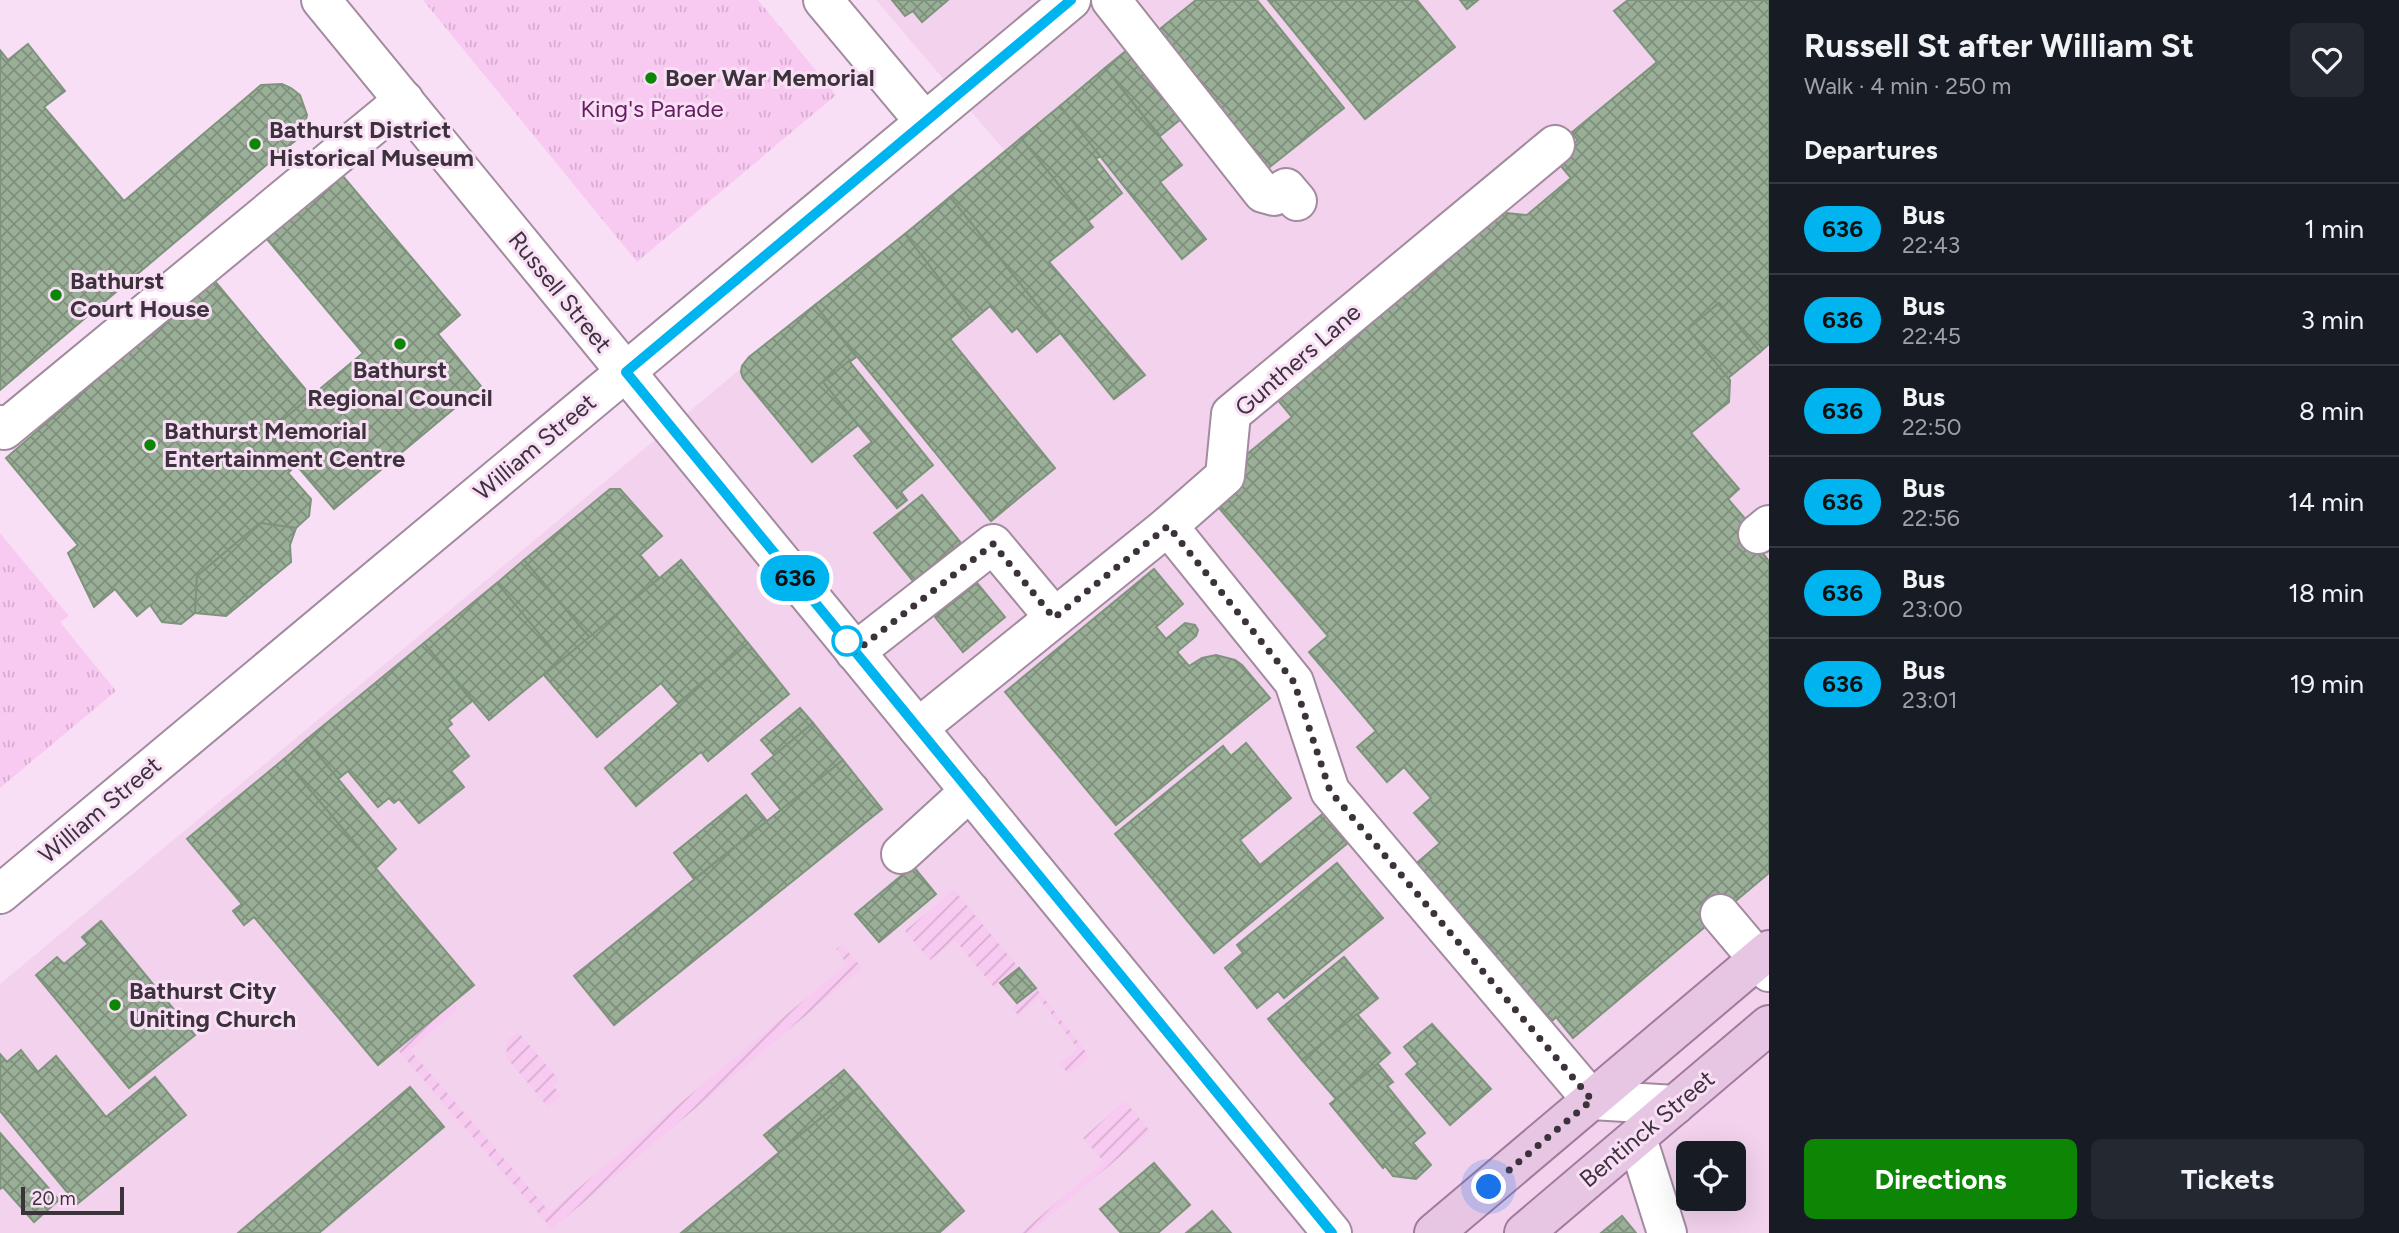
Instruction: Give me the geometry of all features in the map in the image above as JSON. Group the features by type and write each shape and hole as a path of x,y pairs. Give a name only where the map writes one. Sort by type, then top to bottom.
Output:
{"main road":[{"path":"1434,1233 1765,960"},
{"name":"Bentinck Street","path":"1524,1233 1769,1025"}],"street":[{"name":"Russell Street","path":"321,0 1332,1233"},
{"path":"824,0 925,122"},
{"name":"William Street","path":"0,894 1071,0"},
{"path":"1111,0 1263,192 1274,196 1286,188 1297,201"},
{"path":"0,425 4,430 404,100"},
{"name":"Gunthers Lane","path":"918,728 1168,526 1225,476 1230,414 1555,145"},
{"path":"1168,526 1294,682 1330,791 1592,1100 1675,1105"},
{"path":"855,652 993,544 1054,618"},
{"path":"901,854 970,791"},
{"path":"1720,914 1765,960"},
{"path":"1637,1138 1667,1233"}],"shaded area":[{"path":"876,0 1769,0 1769,1233 0,1233 0,984 1004,150"}],"green space":[{"name":"King's Parade","path":"423,0 758,0 836,95 637,262"},
{"path":"0,533 69,616 60,622 116,691 0,788"},
{"path":"954,890 1019,968 995,988 955,940 930,960 905,931"},
{"path":"842,945 862,968 552,1229 397,1049 453,1003 458,1009 410,1050 550,1212 847,964 836,949"},
{"path":"1036,988 1090,1057 1069,1074 1060,1064 1078,1049 1039,998 1018,1015 1012,1008"},
{"path":"518,1032 559,1080 553,1085 561,1096 548,1107 507,1058 506,1042"},
{"path":"1125,1101 1150,1131 1030,1233 1021,1233 1104,1162 1083,1138"}],"building":[{"path":"892,0 948,0 922,22 913,11 905,16"},
{"path":"1196,0 1257,0 1344,108 1266,170 1155,33"},
{"path":"1268,0 1417,0 1455,47 1365,119"},
{"path":"1460,0 1478,0 1467,9"},
{"path":"1628,0 1769,0 1769,344 1760,352 1719,303 1688,329 1730,380 1729,402 1691,433 1739,489 1728,499 1767,544 1760,550 1769,561 1769,873 1573,1038 1556,1017 1551,1022 1412,867 1440,843 1414,813 1431,798 1404,767 1387,782 1357,747 1376,731 1309,652 1328,636 1219,508 1238,491 1247,454 1292,417 1277,399 1496,212 1527,215 1571,178 1555,159 1578,140 1571,133 1657,62 1614,11"},
{"name":"Bathurst Court House","path":"28,44 65,91 44,107 124,201 261,85 282,84 291,88 300,95 307,115 302,135 0,390 0,50 8,60"},
{"path":"1132,46 1187,114 1160,136 1105,68"},
{"path":"1105,68 1182,165 1160,182 1206,239 1182,259 1060,106"},
{"path":"1060,106 1100,156 1096,159 1122,193 1088,221 1021,138"},
{"path":"1021,138 1093,227 1049,262 1145,375 1114,399 950,197"},
{"name":"Bathurst Regional Council","path":"336,168 460,315 438,334 481,386 334,509 268,432 363,353 260,231"},
{"path":"950,197 1060,333 1037,352 1017,328 1012,332 990,306 972,321 905,234"},
{"path":"905,234 972,321 950,339 1055,468 991,521 815,305"},
{"name":"Bathurst Memorial Entertainment Centre","path":"213,279 311,396 268,432 296,465 288,473 311,499 309,516 296,528 260,523 197,576 195,613 181,624 162,622 150,605 137,616 115,589 94,607 68,553 78,545 6,458"},
{"path":"1719,303 1760,352 1728,378 1688,329"},
{"path":"815,305 856,357 823,382 858,425 812,462 743,378 741,372 749,357"},
{"path":"849,361 933,465 901,492 907,500 897,508 854,456 872,442 823,382"},
{"path":"610,489 620,489 662,536 640,555 659,578 590,638 524,560"},
{"path":"922,495 961,543 913,581 874,533"},
{"path":"260,523 296,528 290,545 291,562 226,616 195,613 197,576"},
{"path":"524,560 590,638 561,660 497,583"},
{"path":"681,560 748,643 678,703 661,683 597,737 544,675"},
{"path":"1154,569 1183,604 1156,627 1166,639 1185,623 1195,625 1198,630 1196,636 1177,652 1189,666 1202,658 1216,655 1235,660 1270,698 1116,825 1005,692"},
{"path":"497,583 561,660 489,720 424,643"},
{"path":"977,583 1005,617 963,652 935,617"},
{"path":"424,643 472,701 449,720 452,724 447,728 469,756 451,771 464,787 419,823 399,799 394,803 389,798 378,807 348,771 338,779 306,740"},
{"path":"748,643 789,694 708,761 701,752 636,806 605,768"},
{"path":"800,708 813,723 774,755 761,740"},
{"path":"813,723 843,760 781,810 752,774"},
{"path":"306,740 396,849 376,868 284,759"},
{"path":"1246,743 1291,798 1240,840 1260,865 1325,812 1349,842 1214,953 1115,834 1223,746 1231,756"},
{"path":"284,759 474,985 378,1065 254,917 244,925 233,911 242,904 187,839"},
{"path":"843,760 882,809 614,1025 574,976"},
{"path":"746,795 767,821 694,879 674,853"},
{"path":"1337,863 1383,918 1284,998 1278,991 1257,1008 1225,968 1243,953 1237,945"},
{"path":"913,866 936,894 879,942 855,914"},
{"name":"Bathurst City Uniting Church","path":"101,921 195,1035 129,1088 36,975 57,957 64,964 88,944 82,937"},
{"path":"1344,957 1378,998 1302,1060 1268,1019"},
{"path":"1019,968 1036,988 1017,1003 1000,983"},
{"path":"1357,1014 1390,1053 1336,1099 1302,1060"},
{"path":"1432,1024 1491,1089 1450,1125 1406,1074 1418,1064 1404,1047"},
{"path":"21,1050 38,1072 56,1056 106,1117 155,1077 186,1115 77,1204 0,1111 0,1054 7,1062"},
{"path":"1378,1064 1393,1082 1387,1086 1425,1133 1413,1143 1431,1165 1416,1179 1393,1176 1385,1166 1383,1168 1330,1104"},
{"path":"844,1070 859,1087 779,1152 764,1135"},
{"path":"410,1087 444,1127 319,1233 238,1233"},
{"path":"859,1087 964,1211 939,1233 681,1233"},
{"path":"0,1133 59,1200 34,1222 3,1187 0,1189"},
{"path":"1154,1163 1190,1205 1158,1233 1121,1233 1100,1209"},
{"path":"1212,1211 1231,1233 1186,1233 1203,1219"},
{"path":"1622,1216 1636,1233 1601,1233"}],"bus line":[{"name":"636","path":"1071,0 626,372 1332,1233"}],"place":[{"name":"Boer War Memorial","path":"651,78"},
{"name":"Bathurst District Historical Museum","path":"255,144"},
{"name":"Bathurst Court House","path":"56,295"},
{"name":"Bathurst Regional Council","path":"400,344"},
{"name":"Bathurst Memorial Entertainment Centre","path":"150,445"},
{"name":"Bathurst City Uniting Church","path":"115,1005"}],"route":[{"path":"847,641 855,652 993,544 1054,618 1168,526 1294,682 1330,791 1592,1100 1489,1187"}]}
